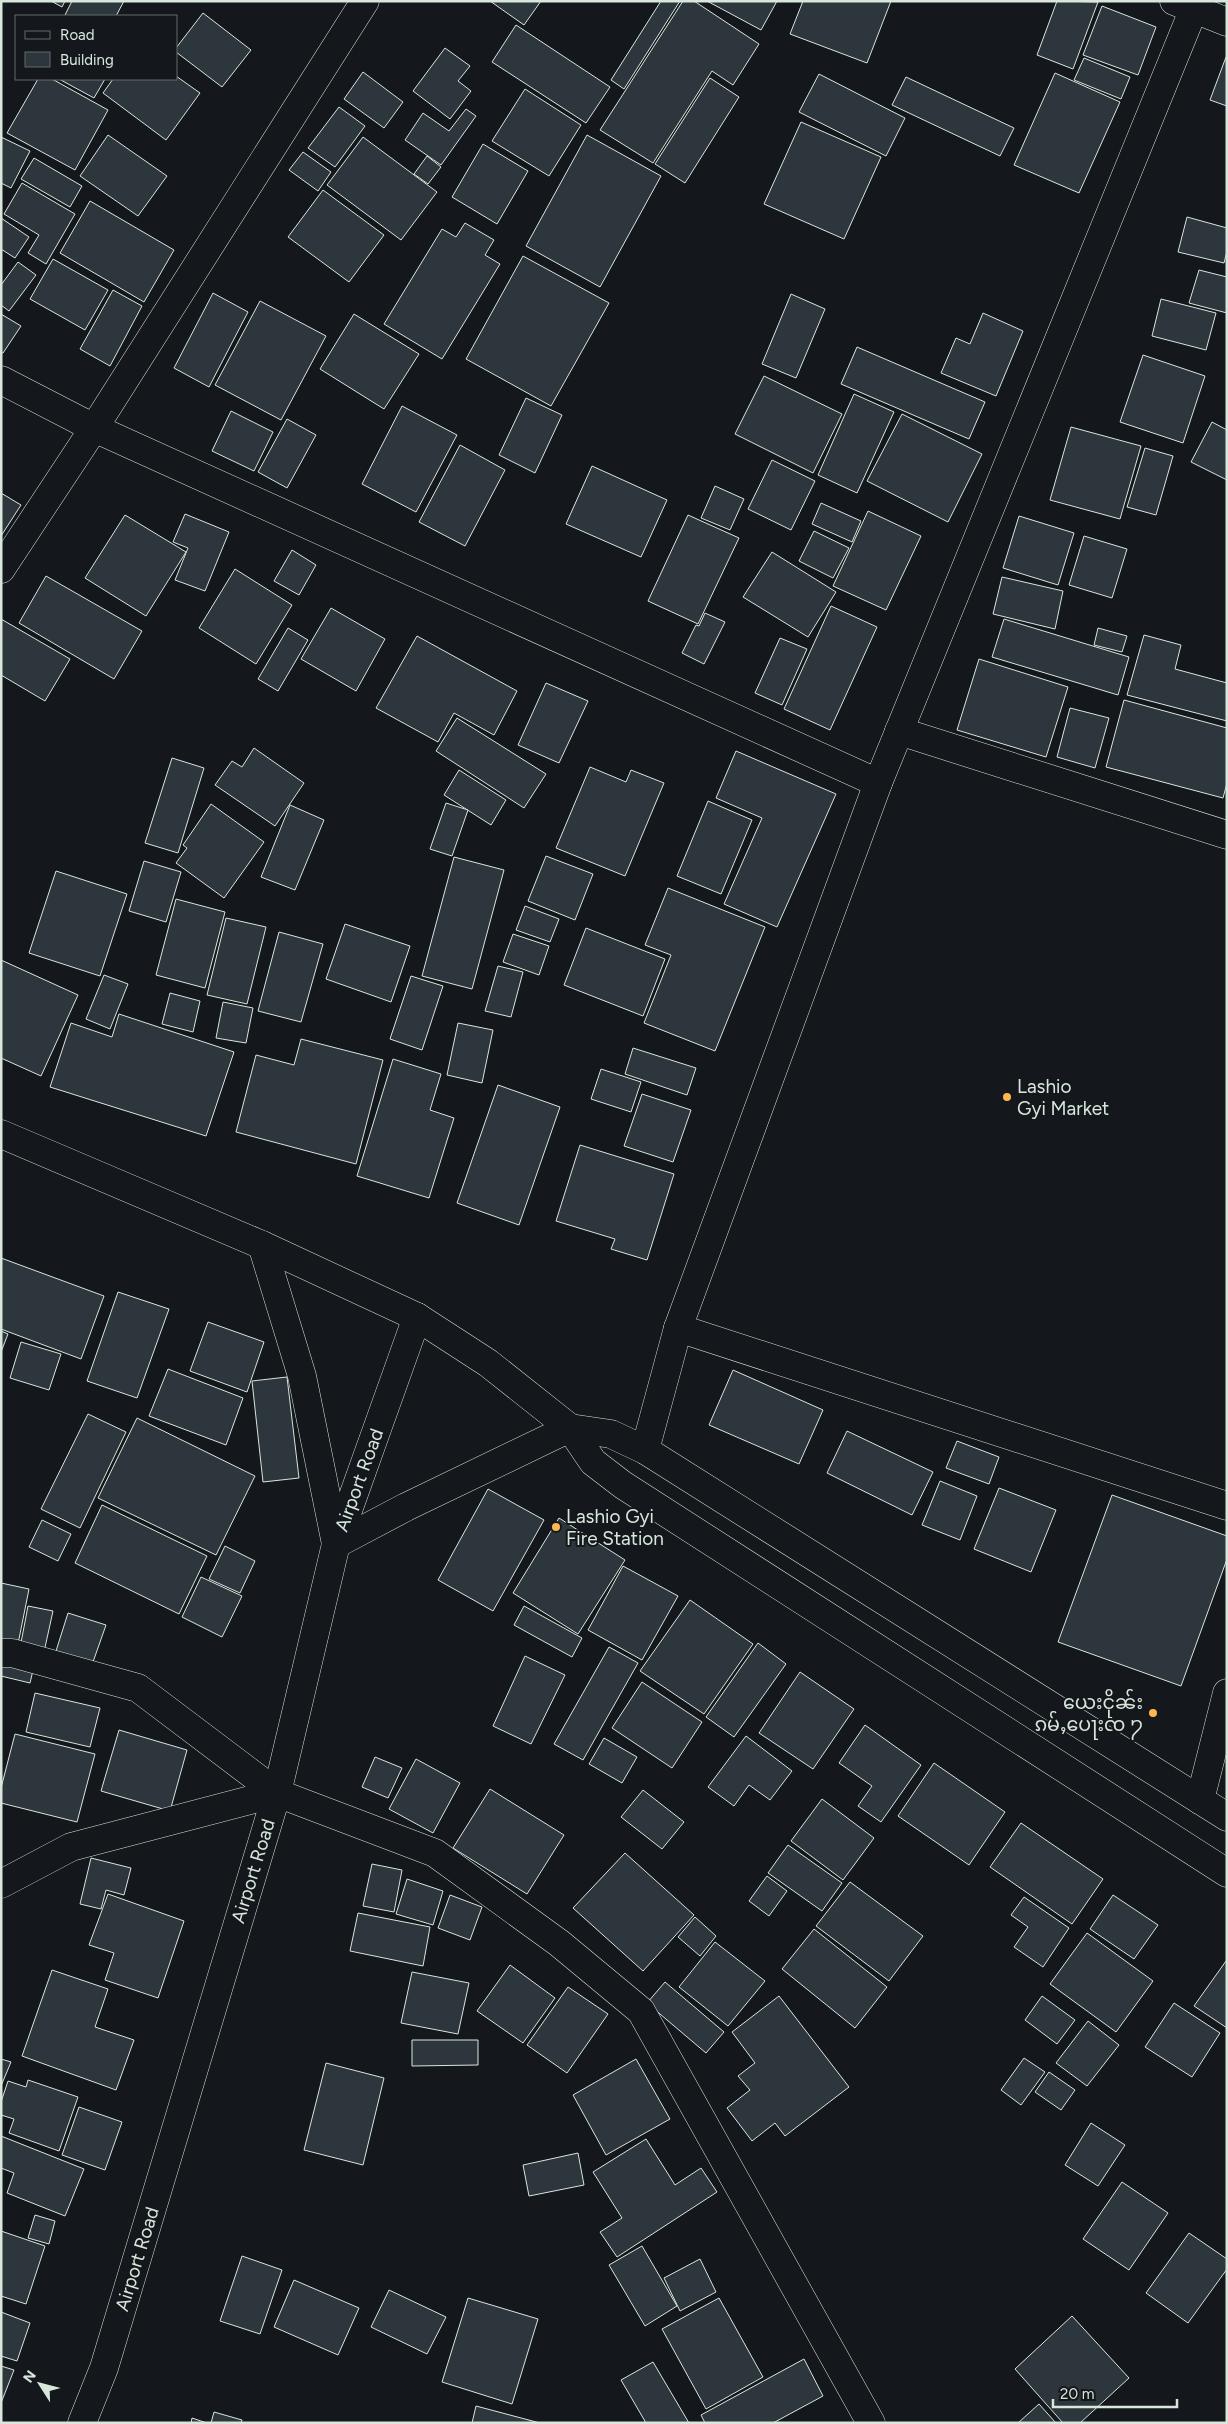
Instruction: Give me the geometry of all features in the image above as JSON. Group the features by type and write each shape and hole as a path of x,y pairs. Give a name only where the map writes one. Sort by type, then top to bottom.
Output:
{"street":[{"path":"1,569 94,428 365,1"},
{"path":"645,1450 678,1328 878,783 1188,4 1227,22"},
{"path":"1,380 94,428 878,783"},
{"path":"899,731 1227,834"},
{"path":"1,1134 262,1245 417,1317 488,1363 570,1428 593,1462 623,1485 1227,1873"},
{"path":"262,1245 302,1376 336,1544 406,1507 570,1428 611,1434 645,1450 1227,1817"},
{"name":"Airport Road","path":"82,2423 104,2368 277,1793 336,1544 417,1317"},
{"path":"678,1328 1227,1506"},
{"path":"1,1653 12,1653 138,1688 277,1793 435,1853 559,1943 641,2011 871,2423"},
{"path":"1200,1800 1227,1693"},
{"path":"1,1884 71,1847 277,1793"}],"building":[{"path":"51,1 65,1 62,7"},
{"path":"72,1 124,1 117,15 65,15"},
{"path":"490,1 541,1 524,25"},
{"path":"661,1 680,1 624,89 611,80"},
{"path":"683,1 694,1 759,44 733,85 712,71 653,163 600,130"},
{"path":"707,1 777,1 761,30"},
{"path":"803,1 891,1 867,63 790,34"},
{"path":"1057,1 1098,2 1073,69 1037,55"},
{"path":"1102,6 1156,27 1138,75 1083,55"},
{"path":"203,13 251,50 222,87 178,54 178,45"},
{"path":"516,25 610,87 586,123 492,62"},
{"path":"445,48 470,66 458,81 471,91 450,119 413,91"},
{"path":"1084,58 1130,77 1121,99 1074,80"},
{"path":"1227,58 1227,106 1210,100"},
{"path":"363,72 403,102 384,128 344,99"},
{"path":"1055,73 1120,102 1079,193 1014,165"},
{"path":"819,74 905,118 886,156 799,112"},
{"path":"178,77 200,93 166,140 103,93 112,80 178,80"},
{"path":"906,77 1014,128 1000,156 892,105"},
{"path":"710,78 739,97 685,183 655,164"},
{"path":"37,80 54,80 108,110 75,170 7,133"},
{"path":"61,80 104,80 94,98"},
{"path":"525,89 581,125 549,176 492,141"},
{"path":"339,107 365,126 335,167 308,148"},
{"path":"466,109 476,116 441,165 405,140 423,113 449,131"},
{"path":"801,122 881,157 844,239 764,204"},
{"path":"108,135 167,176 138,216 80,176"},
{"path":"587,135 661,176 600,287 526,246"},
{"path":"1,137 30,151 11,188 1,183"},
{"path":"363,137 437,192 401,240 327,185"},
{"path":"483,144 528,171 497,224 452,197"},
{"path":"303,152 331,172 318,191 289,170"},
{"path":"427,156 441,167 428,184 414,174"},
{"path":"34,158 82,186 70,207 21,179"},
{"path":"22,183 75,214 46,264 28,253 39,235 4,214"},
{"path":"323,190 384,235 349,282 288,237"},
{"path":"90,201 174,250 144,302 60,253"},
{"path":"1187,217 1227,228 1227,251 1224,263 1178,252"},
{"path":"1,218 29,237 15,258 1,249"},
{"path":"465,223 494,240 485,255 500,264 442,359 384,324 442,229 456,237"},
{"path":"523,256 609,303 551,406 466,359"},
{"path":"53,259 108,290 85,330 30,299"},
{"path":"18,262 36,275 9,311 1,305 1,285"},
{"path":"1199,270 1227,277 1227,313 1189,303"},
{"path":"113,290 142,306 110,366 80,349"},
{"path":"213,293 248,312 209,387 174,368"},
{"path":"791,294 825,309 796,378 762,364"},
{"path":"1161,299 1216,313 1206,350 1152,336"},
{"path":"260,301 326,336 281,420 215,385"},
{"path":"983,313 1023,331 996,396 941,373 956,338 970,344"},
{"path":"1,314 21,326 3,353 1,353"},
{"path":"354,314 419,354 384,409 320,369"},
{"path":"857,347 985,402 969,439 841,384"},
{"path":"1143,355 1205,376 1183,443 1120,422"},
{"path":"764,376 842,414 813,473 735,434"},
{"path":"854,394 894,412 857,493 818,475"},
{"path":"526,398 562,415 535,473 499,455"},
{"path":"402,406 457,435 416,512 362,484"},
{"path":"231,411 273,432 254,471 212,451"},
{"path":"902,414 982,454 948,522 867,481"},
{"path":"287,419 316,435 287,488 258,472"},
{"path":"1212,422 1227,430 1227,480 1191,462"},
{"path":"1071,427 1141,446 1120,519 1050,500"},
{"path":"460,445 505,470 465,546 419,522"},
{"path":"1145,448 1173,456 1156,515 1127,507"},
{"path":"772,460 815,481 791,530 748,509"},
{"path":"592,466 667,500 641,557 566,524"},
{"path":"715,486 744,499 730,530 701,518"},
{"path":"1,493 21,505 1,536"},
{"path":"821,503 861,521 852,542 812,524"},
{"path":"868,511 921,536 886,610 833,586"},
{"path":"185,514 229,532 205,591 175,580 188,548 173,542"},
{"path":"125,515 186,552 146,616 85,578"},
{"path":"688,515 739,538 698,624 648,601"},
{"path":"1019,516 1074,533 1058,585 1003,568"},
{"path":"814,531 849,548 833,578 799,561"},
{"path":"1084,536 1127,549 1112,598 1069,585"},
{"path":"292,550 316,565 299,595 274,581"},
{"path":"772,552 836,592 808,637 743,597"},
{"path":"235,569 292,605 256,664 199,628"},
{"path":"46,576 142,631 114,679 19,623"},
{"path":"1002,577 1063,591 1055,629 993,614"},
{"path":"831,606 877,627 830,730 784,709"},
{"path":"331,608 385,639 356,691 301,659"},
{"path":"705,613 725,622 704,664 682,653 696,625 699,626"},
{"path":"1,619 70,659 45,701 1,675"},
{"path":"1004,619 1129,657 1118,695 992,657"},
{"path":"288,628 308,640 278,691 258,679"},
{"path":"1098,628 1127,636 1122,652 1094,645"},
{"path":"1144,635 1181,645 1175,669 1227,683 1227,721 1127,695"},
{"path":"417,636 517,691 494,735 454,713 438,742 376,708"},
{"path":"780,638 807,649 782,705 755,693"},
{"path":"979,659 1068,687 1046,757 957,730"},
{"path":"546,683 588,701 559,763 518,745"},
{"path":"1124,700 1227,728 1227,783 1223,798 1106,767"},
{"path":"1070,708 1109,718 1095,768 1057,757"},
{"path":"457,718 546,774 524,808 436,751"},
{"path":"254,748 304,783 275,826 215,785 232,761 242,767"},
{"path":"736,751 836,794 777,927 724,904 762,818 716,798"},
{"path":"172,758 204,768 178,853 145,843"},
{"path":"590,767 626,782 631,770 664,783 625,876 556,848"},
{"path":"459,770 506,800 491,825 444,795"},
{"path":"708,801 752,820 721,894 677,876"},
{"path":"446,803 468,810 452,856 430,849"},
{"path":"211,804 264,842 224,898 176,863 187,848 183,845"},
{"path":"290,805 324,820 295,890 261,877"},
{"path":"546,856 593,874 575,920 528,901"},
{"path":"454,857 504,870 472,989 422,976"},
{"path":"144,861 181,872 166,922 129,911"},
{"path":"56,871 127,894 100,976 29,953"},
{"path":"668,888 765,927 715,1051 644,1023 671,955 645,945"},
{"path":"176,899 225,912 205,988 156,975"},
{"path":"525,906 559,919 550,942 516,930"},
{"path":"226,918 266,927 247,1004 207,995"},
{"path":"345,924 410,946 391,1002 326,979"},
{"path":"586,928 665,959 643,1016 564,985"},
{"path":"279,932 323,944 301,1022 258,1011"},
{"path":"513,934 549,946 539,975 503,962"},
{"path":"1,960 78,995 41,1076 1,1058"},
{"path":"498,966 523,972 511,1017 485,1011"},
{"path":"104,975 128,984 110,1029 86,1019"},
{"path":"411,976 443,986 422,1050 390,1039"},
{"path":"170,993 200,1001 193,1032 162,1024"},
{"path":"223,1002 253,1008 246,1043 216,1038"},
{"path":"119,1014 234,1052 206,1136 50,1087 71,1023 112,1037"},
{"path":"458,1023 493,1030 482,1083 447,1075"},
{"path":"301,1039 383,1060 356,1164 236,1132 256,1055 294,1065"},
{"path":"633,1048 696,1068 687,1095 625,1074"},
{"path":"393,1059 441,1074 430,1110 454,1118 429,1198 357,1176"},
{"path":"601,1069 641,1082 631,1112 591,1099"},
{"path":"498,1085 560,1107 519,1225 457,1203"},
{"path":"642,1094 691,1110 673,1162 624,1146"},
{"path":"580,1145 674,1174 647,1260 611,1249 615,1239 556,1221"},
{"path":"1,1258 104,1296 81,1359 1,1329"},
{"path":"118,1292 169,1309 137,1398 87,1381"},
{"path":"208,1322 264,1342 247,1392 190,1371"},
{"path":"1,1331 8,1334 1,1352"},
{"path":"21,1342 61,1354 49,1390 10,1378"},
{"path":"168,1369 243,1398 226,1445 149,1416"},
{"path":"733,1370 823,1410 799,1464 709,1425"},
{"path":"287,1377 299,1478 263,1482 252,1381"},
{"path":"88,1414 126,1432 80,1528 41,1509"},
{"path":"137,1418 255,1476 216,1555 98,1498"},
{"path":"847,1431 933,1472 912,1515 827,1473"},
{"path":"957,1441 999,1457 989,1484 946,1468"},
{"path":"940,1481 977,1496 960,1540 922,1525"},
{"path":"999,1488 1056,1510 1031,1572 974,1549"},
{"path":"488,1489 544,1520 493,1611 438,1580"},
{"path":"1112,1495 1227,1536 1227,1559 1181,1686 1058,1642"},
{"path":"102,1505 207,1556 179,1614 75,1563"},
{"path":"559,1518 625,1560 578,1634 513,1593"},
{"path":"42,1520 71,1534 58,1561 29,1547"},
{"path":"225,1546 255,1561 240,1593 209,1579"},
{"path":"623,1566 678,1596 642,1660 588,1630"},
{"path":"201,1577 242,1596 222,1637 182,1617"},
{"path":"1,1583 29,1589 17,1649 1,1646"},
{"path":"690,1600 753,1644 704,1714 640,1671"},
{"path":"28,1606 53,1611 44,1652 20,1648"},
{"path":"524,1606 582,1638 572,1657 514,1625"},
{"path":"68,1613 106,1625 93,1662 56,1651"},
{"path":"758,1643 786,1664 734,1737 706,1717"},
{"path":"609,1647 638,1663 583,1760 554,1744"},
{"path":"525,1656 565,1675 531,1744 493,1726"},
{"path":"1,1659 35,1662 30,1683 1,1676"},
{"path":"800,1672 854,1709 813,1769 759,1733"},
{"path":"642,1682 702,1722 672,1768 612,1728"},
{"path":"35,1693 100,1708 90,1747 26,1732"},
{"path":"865,1725 921,1765 881,1822 858,1806 872,1786 839,1763"},
{"path":"119,1730 187,1750 170,1811 101,1791"},
{"path":"15,1734 95,1754 77,1822 1,1803 1,1788"},
{"path":"746,1736 792,1771 770,1800 749,1785 734,1806 708,1787"},
{"path":"604,1738 637,1757 622,1783 589,1764"},
{"path":"375,1757 402,1768 388,1798 362,1787"},
{"path":"416,1759 460,1783 433,1833 389,1809"},
{"path":"934,1763 1005,1812 969,1865 898,1816"},
{"path":"490,1789 564,1835 527,1894 453,1848"},
{"path":"643,1790 684,1822 662,1849 621,1817"},
{"path":"822,1799 874,1838 843,1880 791,1841"},
{"path":"1021,1823 1103,1879 1072,1924 990,1867"},
{"path":"788,1845 842,1883 822,1911 768,1873"},
{"path":"625,1853 694,1915 643,1971 573,1908"},
{"path":"91,1858 131,1868 124,1895 106,1890 101,1909 80,1904"},
{"path":"372,1864 402,1870 394,1912 363,1906"},
{"path":"767,1876 787,1891 769,1916 749,1901"},
{"path":"407,1879 443,1891 433,1925 396,1914"},
{"path":"850,1882 923,1936 889,1981 816,1926"},
{"path":"108,1894 184,1921 158,1998 105,1980 114,1953 89,1945"},
{"path":"450,1895 482,1907 470,1940 438,1928"},
{"path":"1113,1895 1158,1925 1134,1959 1090,1929"},
{"path":"1024,1897 1069,1928 1043,1967 1014,1947 1028,1927 1011,1915"},
{"path":"358,1913 430,1927 423,1966 350,1951"},
{"path":"695,1917 716,1936 700,1956 678,1937"},
{"path":"814,1929 887,1987 855,2028 782,1969"},
{"path":"1087,1933 1153,1981 1116,2032 1050,1984"},
{"path":"715,1942 765,1981 728,2026 679,1987"},
{"path":"1227,1961 1227,2028 1194,2006"},
{"path":"510,1965 555,1998 523,2043 477,2011"},
{"path":"52,1970 108,1989 95,2027 134,2040 116,2090 22,2056"},
{"path":"412,1972 469,1983 458,2034 401,2023"},
{"path":"665,1982 724,2032 706,2053 647,2003"},
{"path":"568,1987 608,2014 567,2073 527,2045"},
{"path":"779,1996 849,2087 785,2136 775,2123 752,2141 727,2108 750,2090 738,2076 755,2063 732,2032"},
{"path":"1042,1996 1075,2020 1057,2044 1025,2020"},
{"path":"1174,2003 1220,2033 1192,2077 1145,2047"},
{"path":"1088,2021 1119,2045 1087,2086 1056,2063"},
{"path":"412,2040 478,2040 478,2065 412,2066"},
{"path":"1024,2058 1045,2072 1021,2105 1001,2090"},
{"path":"1,2059 11,2062 1,2086"},
{"path":"636,2059 670,2119 606,2155 573,2095"},
{"path":"326,2063 384,2078 363,2165 304,2150"},
{"path":"1049,2072 1075,2090 1061,2110 1035,2092"},
{"path":"28,2080 78,2097 59,2151 9,2133 14,2119 1,2115 1,2102 8,2081 26,2087"},
{"path":"79,2107 122,2122 105,2170 62,2155"},
{"path":"1091,2123 1125,2145 1098,2186 1065,2165"},
{"path":"1,2136 84,2169 65,2216 7,2193 14,2173 1,2168"},
{"path":"646,2139 675,2185 701,2168 717,2192 617,2257 600,2232 622,2218 593,2172"},
{"path":"578,2153 584,2185 529,2196 523,2165"},
{"path":"1122,2182 1168,2213 1129,2270 1083,2239"},
{"path":"35,2215 55,2221 49,2244 28,2238"},
{"path":"1,2231 45,2246 26,2304 1,2296"},
{"path":"1189,2233 1227,2259 1227,2269 1188,2323 1146,2293"},
{"path":"642,2246 677,2306 645,2326 609,2265"},
{"path":"242,2256 282,2270 260,2334 220,2321"},
{"path":"700,2259 716,2292 680,2311 664,2278"},
{"path":"294,2280 359,2308 338,2355 274,2327"},
{"path":"389,2290 446,2317 427,2354 371,2327"},
{"path":"468,2298 538,2319 512,2404 442,2382"},
{"path":"719,2298 763,2377 706,2409 662,2329"},
{"path":"1,2312 30,2323 17,2361 1,2356"},
{"path":"1072,2316 1129,2378 1080,2423 1063,2423 1015,2369"},
{"path":"804,2359 823,2396 773,2423 705,2423 701,2415"},
{"path":"653,2362 689,2423 646,2423 621,2380"},
{"path":"1,2366 14,2370 1,2403"},
{"path":"1039,2404 1056,2423 1018,2423"},
{"path":"476,2406 540,2423 472,2423"},
{"path":"214,2412 242,2420 241,2423 211,2423"},
{"path":"192,2418 207,2423 191,2423"}],"place":[{"name":"Lashio Gyi Market","path":"1007,1097"},
{"name":"Lashio Gyi Fire Station","path":"556,1527"},
{"name":"ယေးငိုၼ်း ၵမ်ႇပေႃးၸ ႒","path":"1153,1713"}]}
